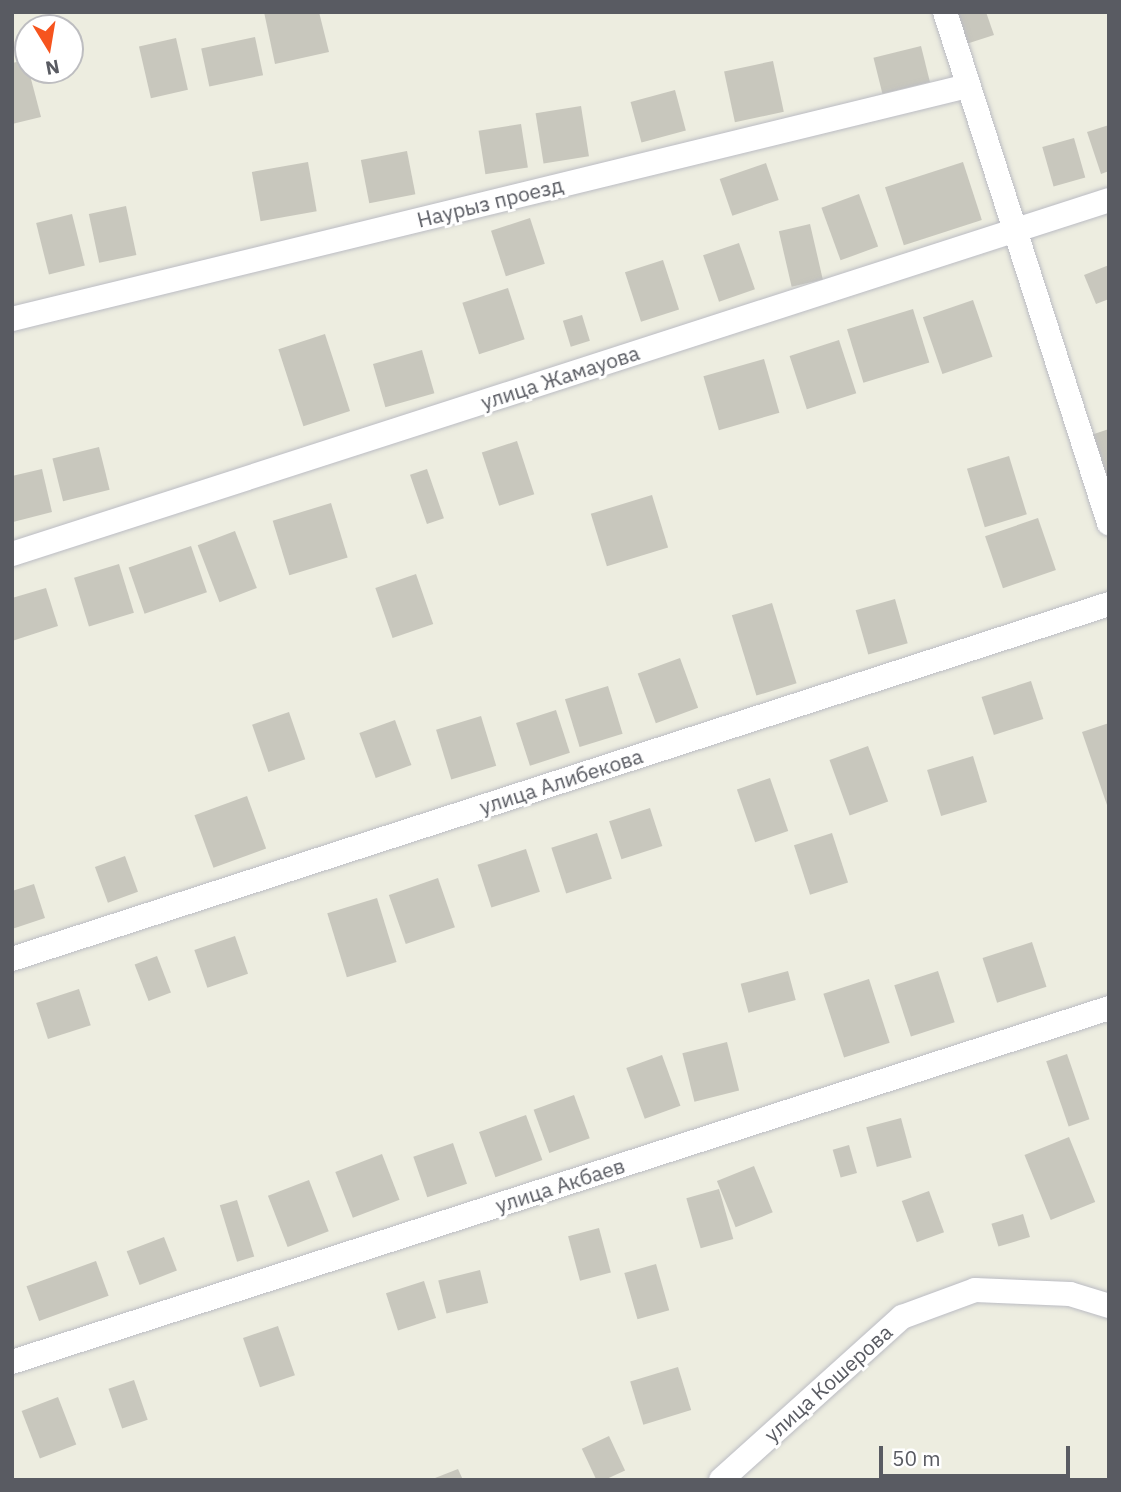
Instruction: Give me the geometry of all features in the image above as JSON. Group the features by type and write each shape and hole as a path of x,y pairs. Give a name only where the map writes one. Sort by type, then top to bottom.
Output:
{"street":[{"path":"945,12 1017,229 1109,523"},
{"name":"Наурыз проезд","path":"12,318 968,86"},
{"name":"улица Жамауова","path":"12,554 1109,200"},
{"name":"улица Алибекова","path":"12,959 1109,604"},
{"name":"улица Акбаев","path":"12,1362 1109,1008"},
{"name":"улица Кошерова","path":"721,1480 902,1317 975,1290 1070,1294 1109,1306"}],"building":[{"path":"264,12 319,12 329,52 275,64"},
{"path":"953,12 986,12 994,35 963,45"},
{"path":"255,37 263,75 209,87 201,48"},
{"path":"176,38 188,90 151,98 139,47"},
{"path":"921,46 930,82 882,94 873,58"},
{"path":"773,61 784,112 735,122 724,71"},
{"path":"12,63 14,84 32,84 41,117 12,124"},
{"path":"675,90 686,131 641,142 631,102"},
{"path":"581,106 589,156 544,164 536,113"},
{"path":"521,124 528,167 485,174 479,131"},
{"path":"1109,125 1109,171 1101,174 1087,132"},
{"path":"1074,138 1085,177 1054,187 1042,147"},
{"path":"407,151 415,194 369,203 361,160"},
{"path":"308,162 317,211 261,221 252,172"},
{"path":"963,162 982,220 904,245 885,187"},
{"path":"766,163 779,200 732,216 720,179"},
{"path":"859,194 878,247 841,260 821,208"},
{"path":"126,206 136,255 99,263 89,214"},
{"path":"72,214 85,265 49,274 36,223"},
{"path":"530,218 545,264 506,276 491,231"},
{"path":"810,224 823,280 792,287 779,231"},
{"path":"739,243 755,289 719,302 703,255"},
{"path":"663,260 679,309 641,322 625,272"},
{"path":"1109,265 1109,299 1096,304 1084,275"},
{"path":"508,288 525,339 479,354 462,303"},
{"path":"973,300 993,357 942,374 923,317"},
{"path":"913,309 929,363 863,383 847,329"},
{"path":"582,315 590,341 571,347 563,321"},
{"path":"325,334 350,411 303,426 278,349"},
{"path":"839,340 856,393 807,409 790,356"},
{"path":"422,350 434,393 385,407 373,364"},
{"path":"764,359 779,413 719,430 703,376"},
{"path":"1109,429 1109,482 1091,435"},
{"path":"517,441 534,494 499,506 482,452"},
{"path":"99,447 110,490 63,501 52,459"},
{"path":"1009,456 1027,514 985,527 967,469"},
{"path":"42,469 52,512 13,522 12,476"},
{"path":"427,469 444,518 427,524 410,475"},
{"path":"652,495 668,548 607,566 591,514"},
{"path":"331,503 348,558 289,575 273,521"},
{"path":"1038,518 1056,570 1003,588 985,536"},
{"path":"235,531 257,588 220,602 198,545"},
{"path":"191,546 207,592 145,614 129,567"},
{"path":"119,564 134,613 89,627 74,578"},
{"path":"416,574 433,624 393,638 375,588"},
{"path":"46,588 58,626 12,641 12,598"},
{"path":"895,599 908,643 868,655 856,610"},
{"path":"772,603 797,683 756,696 732,615"},
{"path":"680,658 698,708 656,723 638,673"},
{"path":"1031,681 1043,719 994,735 982,697"},
{"path":"608,686 623,734 580,747 565,699"},
{"path":"556,710 570,753 530,766 516,723"},
{"path":"289,712 305,759 268,772 252,725"},
{"path":"481,716 496,766 451,779 436,730"},
{"path":"395,720 411,765 376,778 359,733"},
{"path":"1109,723 1109,808 1108,808 1082,732"},
{"path":"868,746 888,801 850,815 829,760"},
{"path":"973,756 987,802 941,816 927,770"},
{"path":"770,778 788,831 755,842 737,789"},
{"path":"247,796 266,849 214,868 194,815"},
{"path":"650,808 662,846 621,859 609,821"},
{"path":"597,833 612,879 566,893 551,848"},
{"path":"832,833 848,882 810,895 794,845"},
{"path":"526,849 540,892 491,908 477,865"},
{"path":"125,856 138,892 108,903 95,867"},
{"path":"438,878 455,927 406,944 389,895"},
{"path":"34,884 45,918 12,929 12,891"},
{"path":"377,898 397,962 347,977 327,913"},
{"path":"235,936 248,974 207,988 194,950"},
{"path":"1032,942 1047,987 997,1003 983,958"},
{"path":"157,956 171,992 149,1001 135,965"},
{"path":"788,971 796,1000 748,1013 741,984"},
{"path":"938,971 955,1022 911,1037 894,985"},
{"path":"869,979 890,1043 844,1058 823,994"},
{"path":"79,989 91,1025 48,1039 36,1003"},
{"path":"727,1042 739,1091 694,1102 682,1053"},
{"path":"1067,1054 1089,1119 1069,1126 1046,1061"},
{"path":"662,1055 680,1106 645,1119 626,1068"},
{"path":"574,1095 590,1138 549,1153 534,1110"},
{"path":"526,1115 542,1160 495,1177 479,1132"},
{"path":"901,1118 912,1158 877,1167 866,1127"},
{"path":"1069,1137 1095,1202 1051,1220 1024,1155"},
{"path":"453,1143 467,1184 427,1197 413,1157"},
{"path":"849,1145 857,1173 841,1178 833,1150"},
{"path":"382,1154 400,1200 353,1218 335,1172"},
{"path":"754,1166 773,1212 736,1227 717,1181"},
{"path":"309,1180 329,1231 288,1247 268,1196"},
{"path":"719,1189 733,1239 701,1248 686,1198"},
{"path":"929,1191 944,1232 917,1242 902,1201"},
{"path":"237,1200 254,1256 237,1262 220,1205"},
{"path":"1023,1214 1030,1237 998,1247 991,1224"},
{"path":"599,1228 611,1272 580,1281 568,1236"},
{"path":"164,1237 177,1271 140,1285 127,1251"},
{"path":"96,1261 109,1296 39,1321 26,1286"},
{"path":"656,1264 669,1310 638,1319 624,1273"},
{"path":"480,1270 488,1303 447,1313 438,1280"},
{"path":"424,1281 436,1318 398,1330 386,1293"},
{"path":"278,1326 295,1375 260,1387 243,1338"},
{"path":"678,1367 691,1410 643,1425 630,1382"},
{"path":"134,1380 148,1420 122,1429 108,1389"},
{"path":"58,1397 76,1445 40,1459 22,1411"},
{"path":"609,1436 625,1470 605,1480 596,1480 582,1449"},
{"path":"458,1469 463,1480 430,1480"}]}
